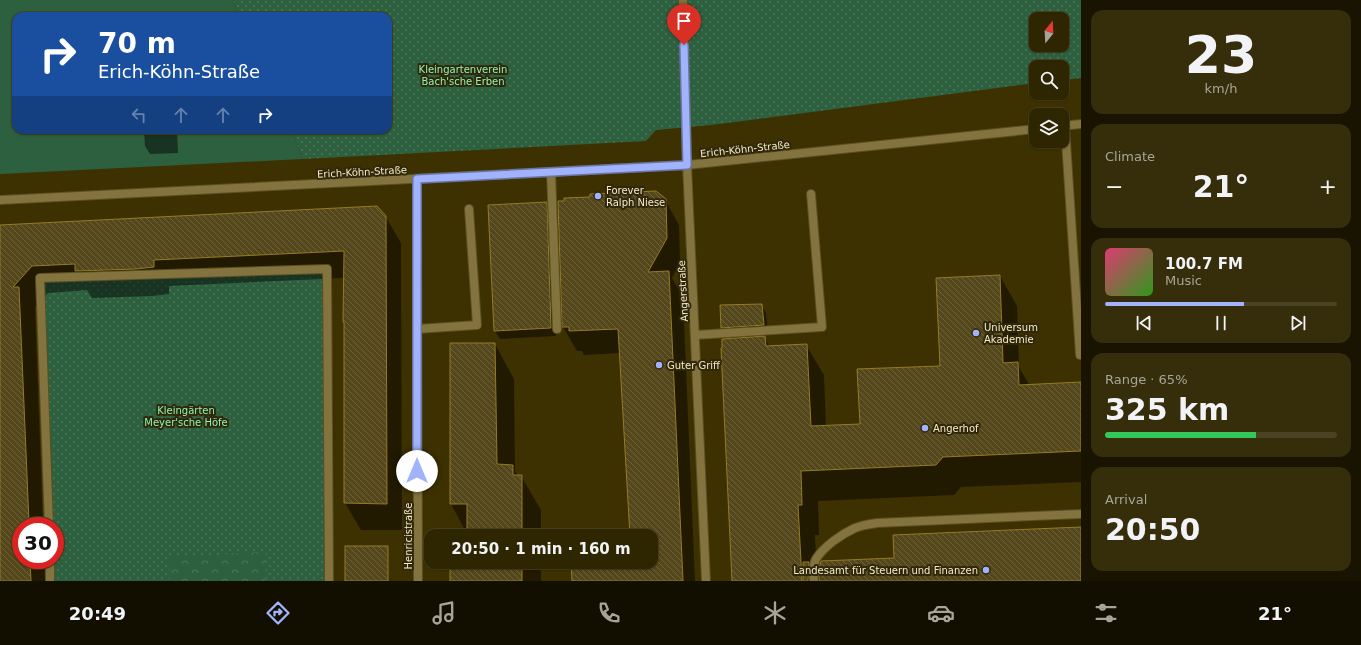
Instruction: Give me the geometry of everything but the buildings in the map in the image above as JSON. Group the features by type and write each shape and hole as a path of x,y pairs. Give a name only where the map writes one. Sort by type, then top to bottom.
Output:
{"street":[{"name":"Angerstraße","path":"683,0 687,165 706,581"},
{"path":"1069,125 1081,124"},
{"name":"Erich-Köhn-Straße","path":"0,200 687,165 1029,130"},
{"path":"1065,148 1080,355"},
{"path":"551,172 557,329"},
{"name":"Henricistraße","path":"417,179 418,581"},
{"path":"695,335 822,327 811,194"},
{"path":"417,329 477,325 469,209"},
{"path":"49,517 40,278 327,270 330,581"},
{"path":"814,581 813,572 816,560 833,542 856,527 877,522 1081,514"},
{"path":"50,569 50,581"}],"green space":[{"path":"0,0 233,0 238,12 12,12 12,134 293,134 303,159 0,174"},
{"name":"Kleingartenverein Bach'sche Erben","path":"233,0 1081,0 1081,78 1069,79 1069,60 1029,60 1029,84 711,125 656,130 646,141 303,159 293,134 392,134 392,12 238,12"},
{"name":"Kleingärten Meyer'sche Höfe","path":"327,269 329,581 50,581 50,569 64,569 64,517 49,517 40,279"},
{"path":"266,552 266,581 170,581 169,557"}],"place":[{"name":"Forever Ralph Niese","path":"598,196"},
{"name":"Universum Akademie","path":"976,333"},
{"name":"Guter Griff","path":"659,365"},
{"name":"Angerhof","path":"925,428"},
{"name":"Landesamt für Steuern und Finanzen","path":"986,570"}],"route":[{"path":"417,471 417,179 687,165 684,45"}]}
